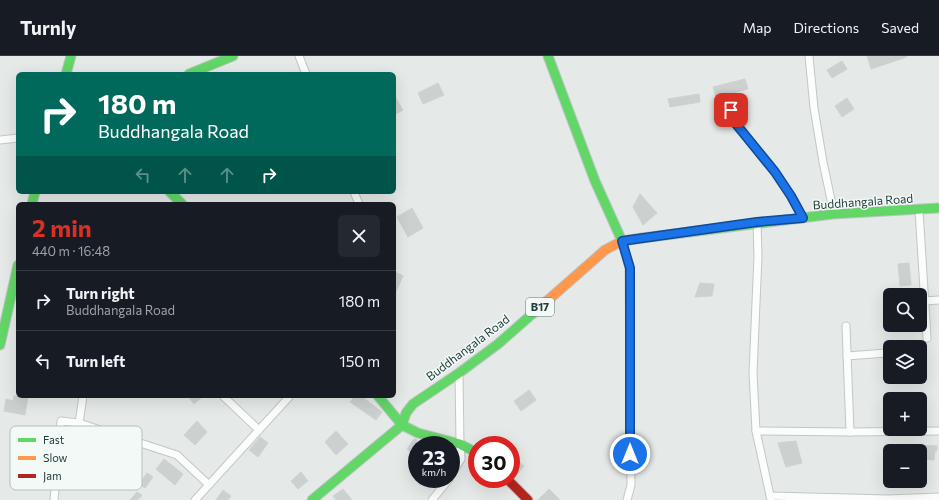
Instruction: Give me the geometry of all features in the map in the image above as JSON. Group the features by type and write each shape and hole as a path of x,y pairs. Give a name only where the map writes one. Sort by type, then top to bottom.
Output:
{"main road":[{"path":"67,72 71,56"},
{"path":"194,72 232,56"},
{"path":"548,56 595,181 622,241"},
{"path":"172,194 180,202"},
{"name":"Buddhangala Road","path":"312,500 402,425 406,413 413,404 459,373 498,344 605,250 622,241 757,222 834,214 939,208"},
{"path":"0,345 16,274"},
{"path":"380,398 402,425 418,433 429,436"},
{"path":"460,444 468,448"},
{"path":"516,488 528,500"}],"street":[{"path":"299,56 305,72"},
{"path":"809,56 814,108 834,214"},
{"path":"731,110 736,124 775,172 803,218"},
{"path":"0,140 16,138"},
{"path":"919,210 923,288"},
{"path":"757,222 758,256 753,373 756,431 770,498 888,499 939,497"},
{"path":"622,241 630,268 631,485 628,500"},
{"path":"927,301 939,300"},
{"path":"846,326 850,432"},
{"path":"926,332 926,338"},
{"path":"847,356 883,354"},
{"path":"459,373 460,436"},
{"path":"80,423 83,398"},
{"path":"225,398 259,430"},
{"path":"195,500 288,398"},
{"path":"61,426 61,421 80,423 89,426"},
{"path":"756,431 939,431"},
{"path":"142,443 177,455 209,485"},
{"path":"460,444 460,461"},
{"path":"432,500 442,488"},
{"path":"54,500 55,490"}],"building":[{"path":"867,56 907,56 907,57 871,69"},
{"path":"842,61 847,69 832,78 827,70"},
{"path":"745,79 748,89 716,97 713,87"},
{"path":"438,83 444,95 423,104 418,93"},
{"path":"699,94 700,102 670,107 668,99"},
{"path":"396,98 403,110 396,114"},
{"path":"847,98 854,109 842,117 835,106"},
{"path":"640,194 657,213 643,225 633,207"},
{"path":"412,208 423,228 408,237 397,217"},
{"path":"909,263 911,285 900,286 898,264"},
{"path":"396,272 403,276 396,292"},
{"path":"700,283 714,284 712,296 695,297"},
{"path":"529,390 536,400 521,411 514,401"},
{"path":"14,396 16,396 16,398 28,398 25,415 4,411 6,399 13,401"},
{"path":"190,398 201,398 194,404"},
{"path":"353,398 364,398 382,412 376,420 350,402"},
{"path":"197,421 207,432 195,445 184,435"},
{"path":"336,431 348,444 336,455 325,442"},
{"path":"260,437 268,443 258,457 249,450"},
{"path":"796,441 802,463 786,467 778,443"},
{"path":"927,446 937,446 934,460 927,460"},
{"path":"164,459 183,474 175,485 156,469"},
{"path":"520,463 524,466 520,471"},
{"path":"301,472 308,481 298,489 291,481"},
{"path":"147,473 153,477 145,488 142,486 142,480"},
{"path":"343,489 352,500 336,500 333,496"},
{"path":"549,489 560,500 538,500"},
{"path":"223,490 231,496 228,500 216,500"},
{"path":"137,492 142,495 138,500 130,500"}],"traffic: fast":[{"path":"67,72 71,56"},
{"path":"194,72 233,56"},
{"path":"548,56 595,181 622,241"},
{"path":"32,202 34,194"},
{"path":"172,194 180,202"},
{"path":"642,238 833,214 939,208"},
{"path":"0,345 16,274"},
{"path":"312,500 402,425 406,413 413,404 459,373 498,344 539,308"},
{"path":"380,398 402,425 418,433 460,444 468,448"}],"traffic: slow":[{"path":"539,308 605,250 622,241 642,238"}],"traffic: jam":[{"path":"516,488 528,500"}],"route":[{"path":"630,454 630,268 622,241 757,222 803,218 775,172 736,124 731,110"}]}
